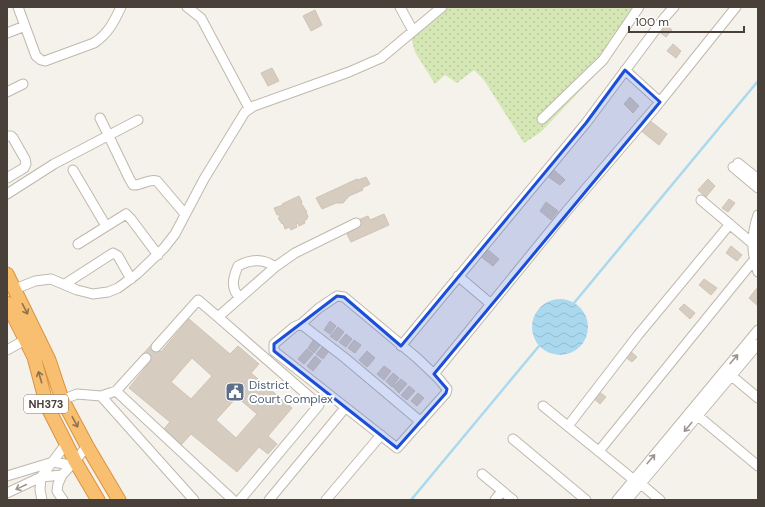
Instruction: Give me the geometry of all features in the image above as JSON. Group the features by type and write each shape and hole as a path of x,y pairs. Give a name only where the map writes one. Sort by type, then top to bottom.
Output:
{"highway":[{"name":"NH373","path":"7,274 11,291 49,360 62,399 87,446 119,500"},
{"name":"NH373","path":"7,303 34,358 47,406 66,444 73,463 98,500"}],"street":[{"path":"18,7 36,56 40,60 45,61 101,39 108,32 121,7"},
{"path":"187,7 201,18 249,108"},
{"path":"400,7 413,31"},
{"path":"11,291 35,281 51,279 77,290 94,294 108,292 118,288 158,255 175,234 204,179 244,112 249,108 349,72 381,58 442,7"},
{"path":"542,119 603,60 639,7"},
{"path":"401,346 586,123 674,7"},
{"path":"434,374 565,212 660,102 736,7"},
{"path":"7,34 25,26"},
{"path":"625,70 660,102"},
{"path":"7,92 23,84"},
{"path":"100,118 128,178 133,184 138,186 152,180 157,181 185,214"},
{"path":"7,194 54,164 138,120"},
{"path":"7,136 11,136 13,138 25,159 26,164 24,168 7,178"},
{"path":"758,179 736,165 758,188"},
{"path":"73,170 106,226"},
{"path":"701,200 752,243"},
{"path":"78,244 126,214 158,255"},
{"path":"758,216 752,243 754,260 758,272"},
{"path":"218,318 275,267 295,253 356,223"},
{"path":"568,426 638,335 730,224"},
{"path":"65,284 114,253 118,256 131,278"},
{"path":"599,451 754,260"},
{"path":"240,298 236,294 232,284 238,266 248,261 260,261 270,263 275,267"},
{"path":"458,276 491,304"},
{"path":"337,296 344,297 401,346 434,374 447,389 446,393 398,448 274,351 274,344 294,327 301,324 319,308 337,296"},
{"path":"156,347 198,300 319,406 240,500"},
{"path":"301,324 345,358 421,422"},
{"path":"617,500 637,482 698,416 758,330"},
{"path":"7,350 26,340"},
{"path":"627,500 637,482 728,373 758,344"},
{"path":"47,406 77,394 101,396 116,391 146,358"},
{"path":"728,373 758,398"},
{"path":"116,391 233,500"},
{"path":"101,396 194,500"},
{"path":"543,406 660,500"},
{"path":"269,500 345,408"},
{"path":"698,416 758,466"},
{"path":"326,500 380,435"},
{"path":"513,439 586,500"},
{"path":"42,500 40,490 41,477 66,444"},
{"path":"63,500 57,491 62,475 87,446"},
{"path":"7,476 53,462 73,463"},
{"path":"482,474 513,500"},
{"path":"7,493 41,477 62,475"},
{"path":"495,500 502,491"}],"highlighted area":[{"path":"625,70 660,102 434,374 447,389 446,393 397,448 274,351 274,344 337,296 344,297 401,346 586,123"}],"green space":[{"path":"447,7 643,7 595,75 541,132 524,143 484,80 474,70 457,83 445,75 435,84 415,52 411,37"}],"water":[{"path":"560,299 571,301 580,307 586,316 588,327 586,338 580,347 571,353 560,355 549,353 540,347 534,338 532,327 534,316 540,307 549,301"}],"building":[{"path":"315,10 322,25 311,31 303,16"},
{"path":"664,23 672,30 666,37 658,31"},
{"path":"673,44 681,51 676,58 667,51"},
{"path":"272,68 279,81 268,86 261,73"},
{"path":"630,97 639,106 633,113 624,104"},
{"path":"649,120 667,134 659,145 640,130"},
{"path":"553,169 565,180 560,185 547,176 552,174 550,172"},
{"path":"366,177 370,184 362,188 363,190 349,196 343,203 336,203 322,209 316,198 357,179"},
{"path":"708,179 715,186 706,197 698,190"},
{"path":"299,196 308,217 304,221 305,223 299,226 298,223 296,224 297,227 291,230 289,227 285,229 274,208"},
{"path":"729,199 735,203 728,212 722,208"},
{"path":"546,202 558,211 551,220 540,211"},
{"path":"384,214 389,225 351,242 346,232 356,221 368,216 370,220"},
{"path":"731,246 742,255 737,261 726,253"},
{"path":"487,249 499,259 493,266 480,256 486,253 484,251"},
{"path":"704,279 717,288 711,295 699,285"},
{"path":"758,287 758,306 749,298"},
{"path":"684,304 695,313 690,319 679,309"},
{"name":"District Court Complex","path":"189,319 230,354 238,346 259,364 251,373 292,408 268,436 277,444 268,454 259,447 237,472 191,434 181,445 163,430 170,422 129,388 150,362 142,355 152,344 161,352","holes":["192,358 212,376 191,399 171,382","237,397 257,414 236,438 216,420"]},
{"path":"330,321 336,326 330,334 324,330"},
{"path":"338,327 344,332 337,341 330,336"},
{"path":"346,334 352,339 346,347 339,342"},
{"path":"314,339 321,344 314,353 308,348"},
{"path":"354,340 361,345 355,353 348,348"},
{"path":"323,346 329,351 323,359 316,354"},
{"path":"307,349 313,354 304,364 298,359"},
{"path":"629,350 637,357 632,362 624,356"},
{"path":"367,351 375,358 367,367 359,360"},
{"path":"315,356 321,361 313,371 307,366"},
{"path":"384,366 391,371 384,380 377,374"},
{"path":"393,373 399,378 392,387 386,381"},
{"path":"401,379 407,384 399,393 393,387"},
{"path":"409,386 415,391 407,400 401,395"},
{"path":"598,391 606,397 600,404 592,397"},
{"path":"418,393 424,398 417,406 411,401"}],"waterway":[{"path":"574,303 758,81"},
{"path":"411,500 539,346"}],"tunnel":[{"path":"146,358 156,347"}],"place":[{"name":"District Court Complex","path":"235,392"}]}
